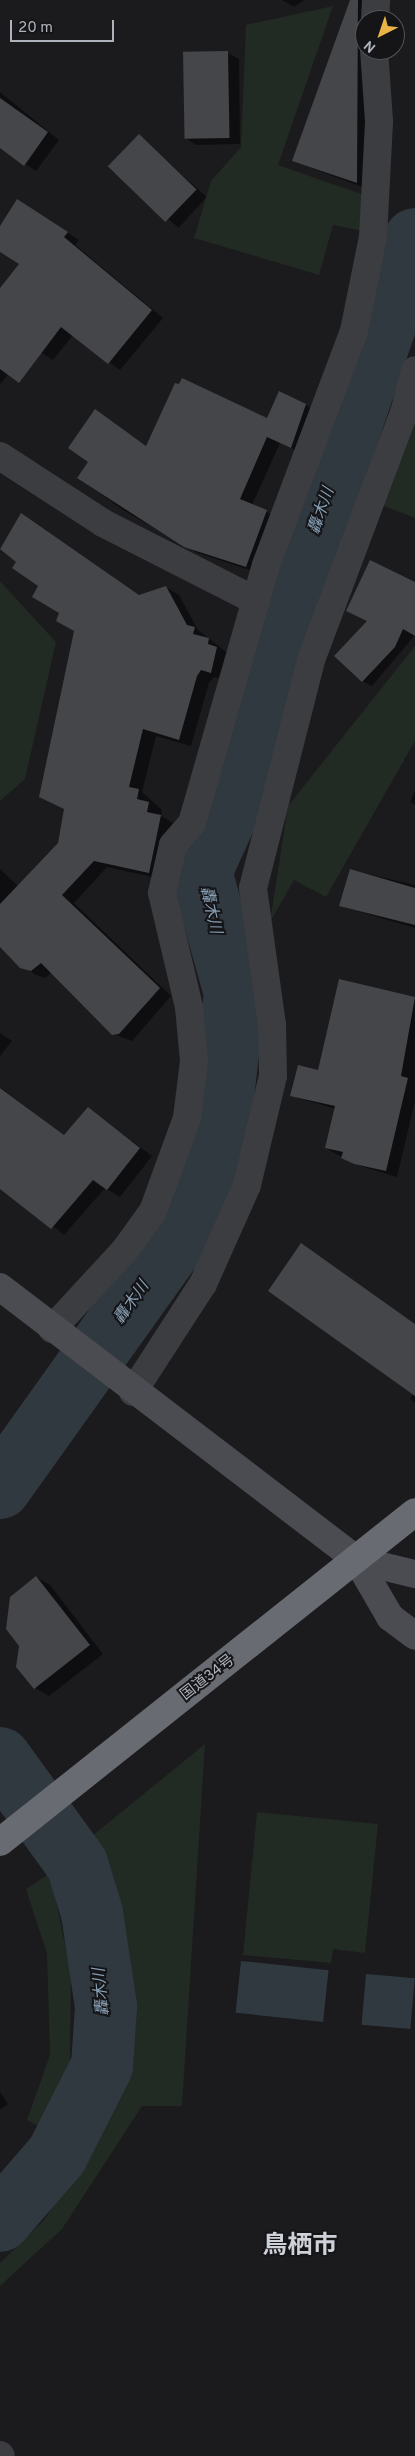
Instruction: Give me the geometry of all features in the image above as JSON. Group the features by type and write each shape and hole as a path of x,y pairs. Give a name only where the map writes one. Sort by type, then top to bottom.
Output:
{"highway":[{"name":"国道34号","path":"0,1842 415,1512"}],"street":[{"path":"60,1335 153,1211 188,1118 194,1061 189,1006 162,893 173,845 192,824 256,600 354,331 373,236 379,121 375,60"},
{"path":"128,1388 203,1284 247,1185 273,1076 272,1025 253,888 311,660 404,413 415,370"},
{"path":"0,456 103,523 256,600"},
{"path":"0,1287 128,1388 357,1560 390,1617 415,1636"},
{"path":"357,1560 415,1574"}],"shaded area":[{"path":"333,6 278,165 364,195 362,231 333,225 319,275 194,238 211,181 241,147 246,25"},
{"path":"415,413 415,518 379,504"},
{"path":"0,581 56,642 25,779 0,801"},
{"path":"415,646 415,741 326,897 294,880 270,922 288,806"},
{"path":"205,1744 182,2106 142,2106 62,2229 0,2286 0,2263 44,2220 102,2133 132,2027 118,1919 92,1836"},
{"path":"257,1812 378,1824 365,1953 333,1949 331,1963 243,1955"},
{"path":"50,1873 71,1973 70,2061 42,2128 27,2120 50,2055 47,1954 26,1889"},
{"path":"241,1961 329,1970 323,2022 236,2013"},
{"path":"366,1974 415,1978 410,2029 362,2025"}],"building":[{"path":"350,0 358,0 358,10 355,10 355,60 358,60 357,183 292,161"},
{"path":"228,51 230,138 185,139 183,52"},
{"path":"0,98 48,132 24,166 0,148"},
{"path":"139,134 197,190 165,222 108,166"},
{"path":"17,199 68,232 64,237 152,310 108,364 61,327 19,383 0,369 0,288 19,264 0,252 0,226"},
{"path":"182,378 267,418 279,391 306,404 291,448 267,437 240,499 267,510 246,567 184,547 77,478 88,462 68,448 95,409 146,446 175,383 179,384"},
{"path":"21,513 139,595 166,586 187,625 195,627 193,634 209,638 208,644 217,647 211,673 201,670 197,676 179,740 143,729 129,787 139,789 137,799 149,802 147,812 161,815 149,873 94,861 62,895 160,988 119,1034 112,1035 41,963 31,971 20,968 0,947 0,904 58,843 64,809 39,797 74,631 56,621 59,613 32,597 38,586 12,568 16,562 0,549"},
{"path":"370,560 415,582 415,636 403,629 395,647 362,682 334,656 367,621 346,611"},
{"path":"350,869 415,888 415,925 339,906"},
{"path":"339,979 415,997 401,1076 408,1078 386,1171 354,1164 341,1158 343,1152 325,1148 335,1106 290,1096 298,1065 318,1070"},
{"path":"0,1088 64,1135 88,1107 140,1148 107,1190 93,1180 51,1229 0,1189"},
{"path":"301,1243 415,1324 415,1396 268,1291"},
{"path":"36,1576 90,1645 34,1689 16,1667 19,1646 6,1629 10,1597"}],"waterway":[{"name":"轟木川","path":"0,1488 177,1240 218,1140 235,993 201,872 231,806 294,592 415,239"},
{"name":"轟木川","path":"0,1758 77,1864 92,1913 106,2007 102,2066 57,2155 0,2221"}],"district":[{"name":"鳥栖市","path":"300,2247"}]}
